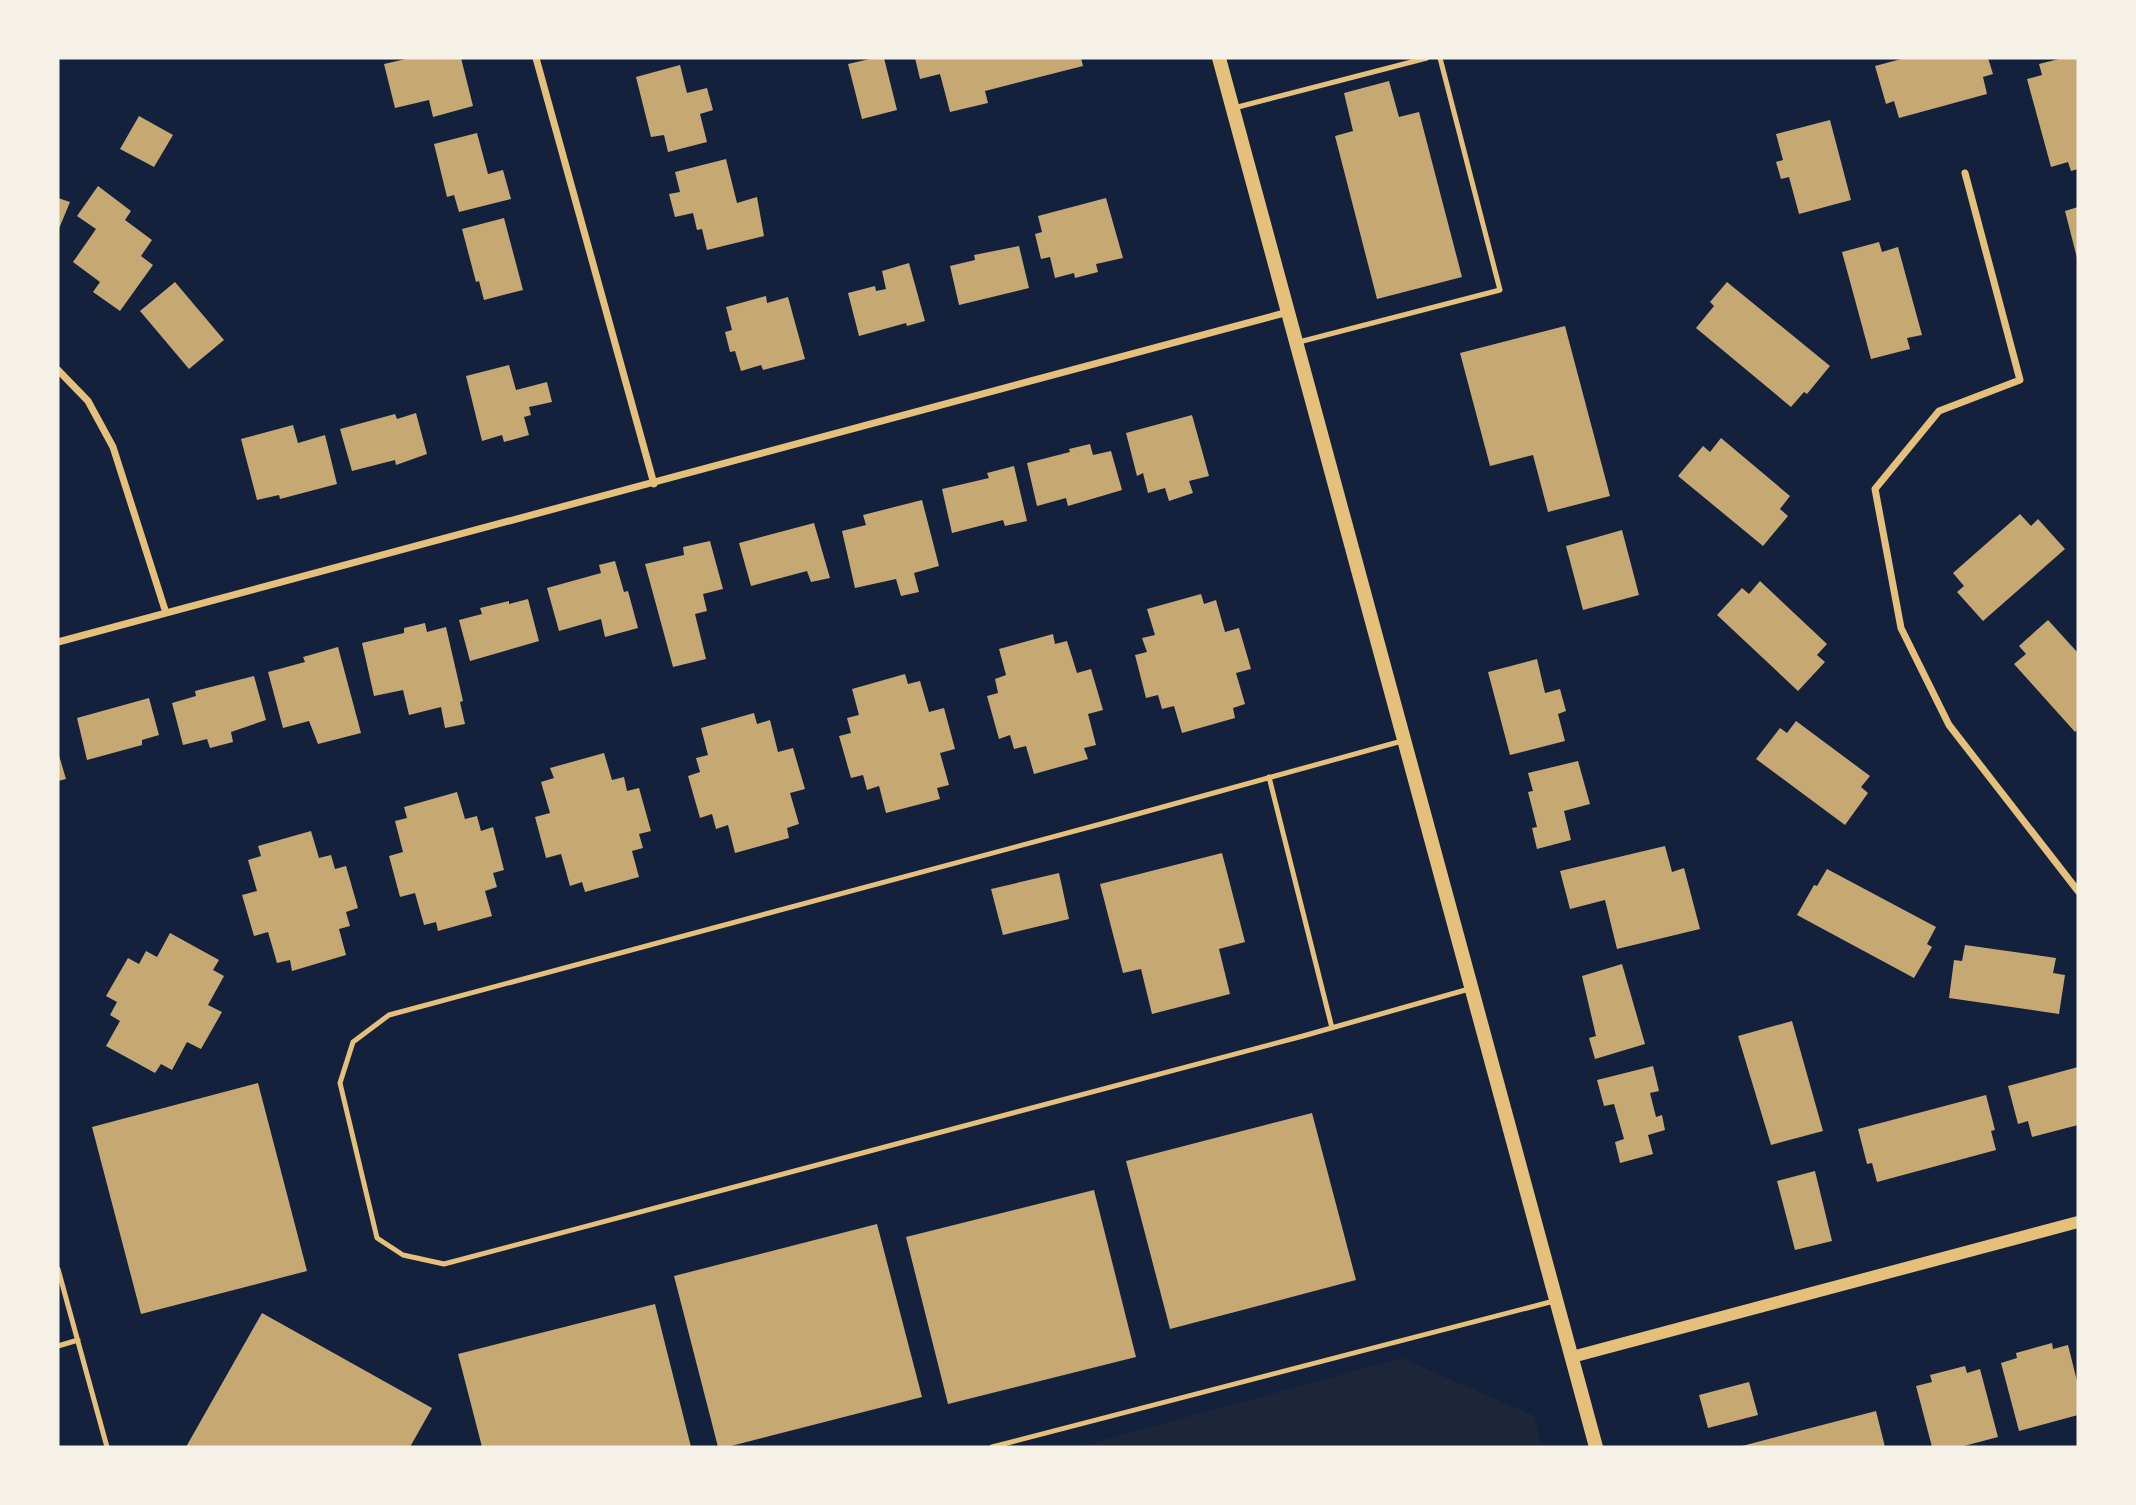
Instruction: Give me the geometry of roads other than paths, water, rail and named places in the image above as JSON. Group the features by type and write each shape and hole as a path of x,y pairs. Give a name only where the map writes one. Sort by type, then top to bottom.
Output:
{"main road":[{"path":"1219,58 1597,1447"}],"street":[{"path":"536,58 654,484"},
{"path":"1965,173 2020,380 1939,411 1875,489 1901,628 1949,725 2078,891"},
{"path":"58,642 1288,312"},
{"path":"58,370 88,401 113,447 166,612"},
{"path":"1572,1357 2078,1222"}],"lane":[{"path":"1233,108 1427,58"},
{"path":"1296,343 1500,290 1440,58"},
{"path":"1405,740 389,1016 353,1042 340,1083 377,1238 402,1255 444,1264 1332,1028 1472,988"},
{"path":"1269,778 1332,1028"},
{"path":"58,1269 107,1447"},
{"path":"992,1447 1557,1300"},
{"path":"58,1346 78,1340"}]}
